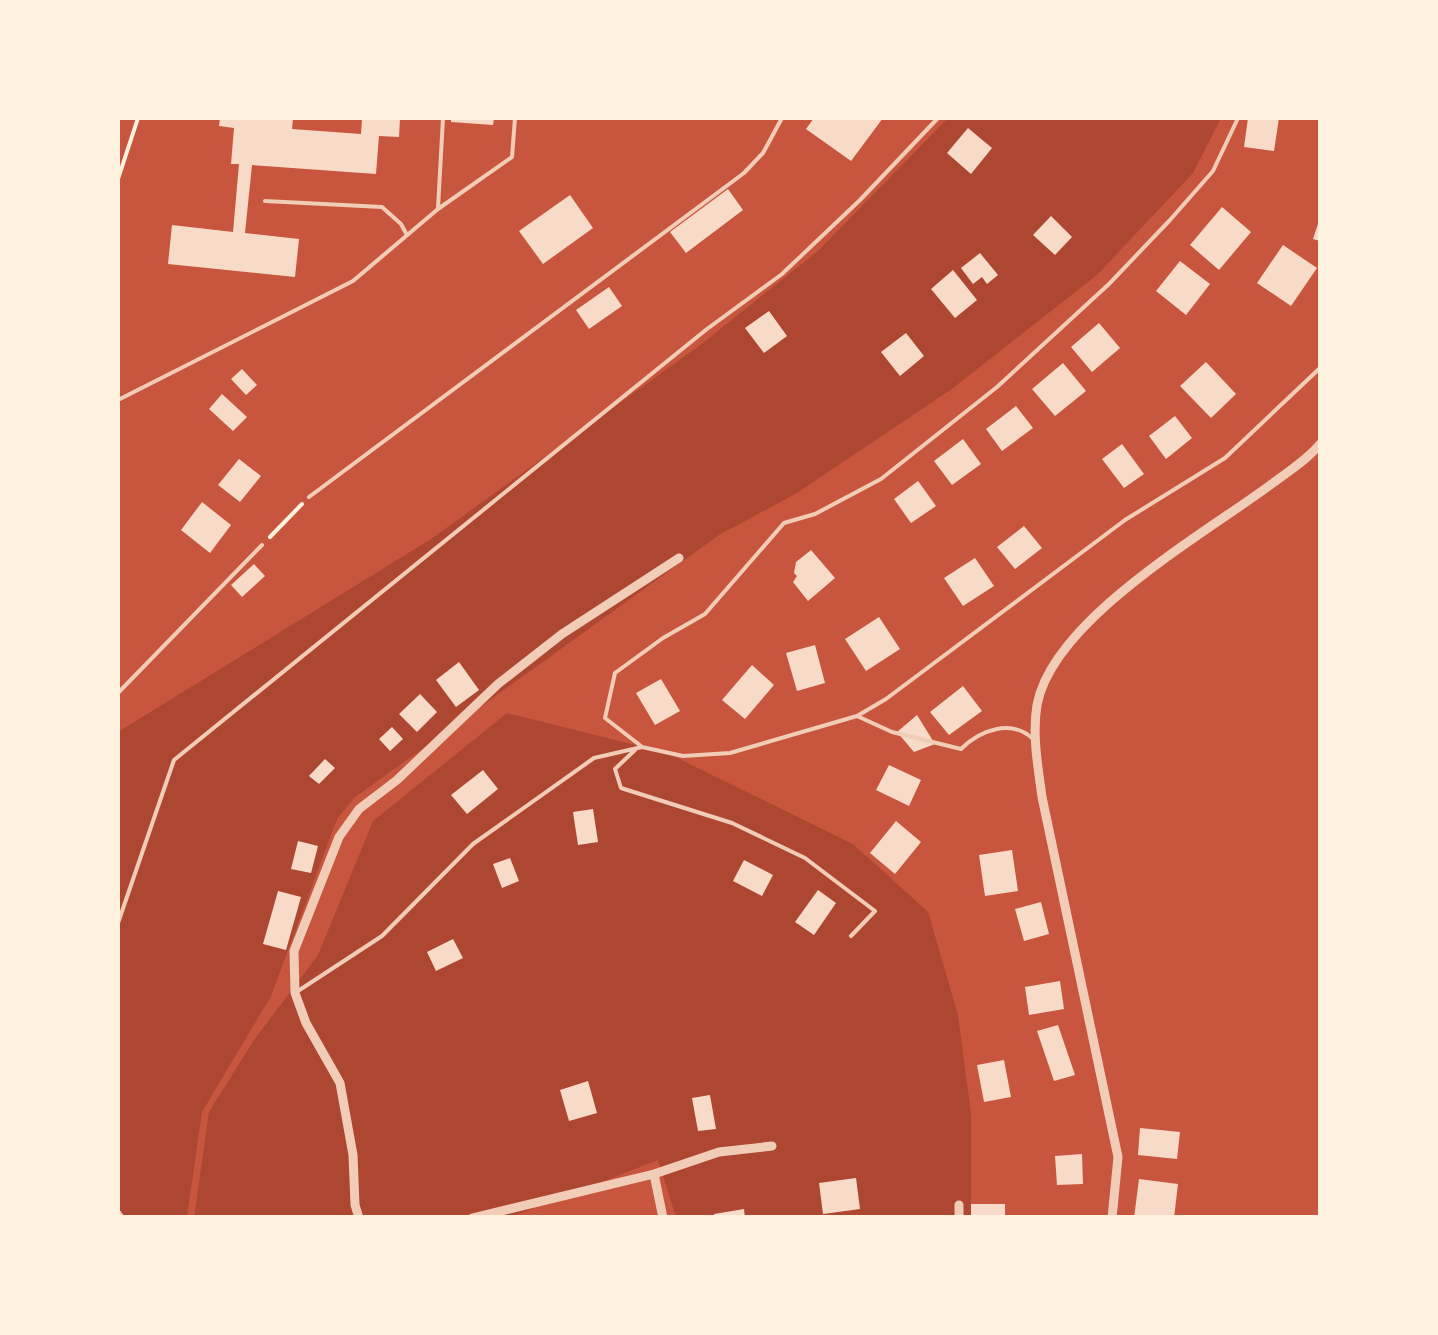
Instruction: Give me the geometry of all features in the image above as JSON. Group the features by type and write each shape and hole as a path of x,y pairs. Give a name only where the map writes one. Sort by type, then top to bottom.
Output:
{"street":[{"path":"1112,1218 1118,1157 1042,796 1035,742 1038,702 1052,670 1079,630 1108,602 1320,444"},
{"path":"360,1218 340,1083 306,1024 295,993 294,951 339,837 359,809 397,780 498,684 562,634 679,558"},
{"path":"472,1218 654,1174 718,1152 772,1146"},
{"path":"654,1174 663,1218"},
{"path":"959,1205 959,1218"}],"lane":[{"path":"438,209 443,118"},
{"path":"118,400 353,281 438,209 512,157 514,118"},
{"path":"309,498 744,173 763,153 782,118"},
{"path":"118,922 174,760 707,329 782,274 938,118"},
{"path":"1238,118 1214,171 1109,284 997,387 881,480 815,514 784,523 706,614 663,638 615,673 605,718 642,746 682,756 730,754 857,716 886,699 1125,520 1224,458 1320,368"},
{"path":"265,202 382,207 408,235"},
{"path":"118,693 262,545"},
{"path":"857,716 892,732 962,749 989,730 1007,727 1022,729 1035,742"},
{"path":"642,746 615,769 621,788 732,823 806,858 875,911 851,936"},
{"path":"295,993 382,936 473,844 546,789 594,758 635,750"},
{"path":"118,1212 124,1218"}],"path":[{"path":"118,180 138,118"},
{"path":"262,545 309,498"}],"shaded area":[{"path":"948,118 1221,118 1193,173 1097,275 953,388 797,493 719,535 354,798 337,819 271,996 202,1112 187,1217 118,1218 118,732 431,539 703,343 819,250"},
{"path":"507,713 667,753 853,844 928,912 958,1015 971,1114 971,1217 676,1217 658,1160 511,1217 194,1218 209,1112 254,1040 318,955 373,821"}],"building":[{"path":"220,118 293,118 292,129 361,134 362,118 400,118 399,137 379,136 376,174 252,165 245,233 299,239 295,277 168,264 172,225 233,232 239,164 231,164 234,128 219,126"},
{"path":"451,118 494,118 493,125 451,122"},
{"path":"814,118 883,118 851,161 806,129"},
{"path":"1248,118 1279,118 1274,151 1244,147"},
{"path":"968,128 992,148 971,174 947,153"},
{"path":"728,189 743,210 686,253 670,232"},
{"path":"570,195 593,228 543,264 519,231"},
{"path":"1222,207 1251,232 1219,270 1190,245"},
{"path":"1051,216 1072,237 1055,255 1033,235"},
{"path":"1320,218 1320,241 1313,239"},
{"path":"1283,245 1317,268 1291,306 1257,283"},
{"path":"980,253 998,275 987,284 982,277 973,284 961,268"},
{"path":"1180,261 1210,284 1186,315 1156,291"},
{"path":"953,270 977,300 955,318 931,289"},
{"path":"609,287 622,306 589,329 576,310"},
{"path":"769,311 787,336 764,353 745,328"},
{"path":"1099,323 1120,348 1092,372 1071,347"},
{"path":"906,333 924,356 900,376 881,352"},
{"path":"1206,362 1236,394 1211,418 1180,386"},
{"path":"1063,363 1086,391 1055,416 1032,389"},
{"path":"242,369 257,385 246,395 231,379"},
{"path":"222,394 247,417 233,431 209,409"},
{"path":"1016,406 1033,428 1002,451 986,429"},
{"path":"1175,416 1192,438 1166,459 1149,436"},
{"path":"963,439 981,464 952,485 934,461"},
{"path":"1122,444 1144,474 1124,488 1102,459"},
{"path":"239,459 261,476 240,502 218,485"},
{"path":"918,481 936,506 911,523 894,499"},
{"path":"202,502 231,525 210,553 181,530"},
{"path":"1024,526 1042,548 1015,569 997,547"},
{"path":"811,550 835,578 808,601 793,582 797,576 796,562"},
{"path":"975,558 994,586 963,606 944,578"},
{"path":"254,564 265,576 242,597 231,585"},
{"path":"879,617 900,649 866,671 845,639"},
{"path":"815,645 825,683 797,691 786,653"},
{"path":"459,662 479,690 456,707 436,680"},
{"path":"752,665 774,685 745,719 722,700"},
{"path":"661,679 680,711 655,725 636,693"},
{"path":"963,686 982,711 949,735 930,712"},
{"path":"420,694 437,712 417,732 399,714"},
{"path":"917,715 935,744 914,752 897,732"},
{"path":"392,727 403,739 390,751 379,739"},
{"path":"325,759 335,768 319,784 309,776"},
{"path":"889,765 921,780 909,806 876,790"},
{"path":"483,770 498,789 467,814 451,795"},
{"path":"593,809 598,842 578,845 573,812"},
{"path":"896,821 921,842 895,874 870,853"},
{"path":"298,841 318,846 311,873 291,869"},
{"path":"1012,850 1018,891 985,896 979,855"},
{"path":"510,858 519,881 502,888 493,864"},
{"path":"744,860 773,875 762,896 733,881"},
{"path":"818,890 836,903 814,935 795,922"},
{"path":"278,891 301,897 286,950 263,944"},
{"path":"1041,902 1049,934 1024,941 1015,909"},
{"path":"453,939 463,958 436,971 427,952"},
{"path":"1060,981 1064,1009 1029,1015 1025,987"},
{"path":"1058,1025 1075,1075 1054,1081 1037,1031"},
{"path":"1004,1060 1011,1097 984,1102 977,1065"},
{"path":"588,1081 597,1113 569,1121 560,1090"},
{"path":"710,1095 716,1129 698,1131 692,1098"},
{"path":"1140,1128 1180,1132 1177,1159 1138,1155"},
{"path":"1082,1154 1083,1184 1057,1185 1055,1156"},
{"path":"856,1178 860,1209 823,1214 819,1183"},
{"path":"1139,1179 1178,1184 1174,1218 1134,1218"},
{"path":"971,1204 1005,1204 1005,1218 971,1218"},
{"path":"744,1209 745,1218 715,1218 714,1214"}]}
